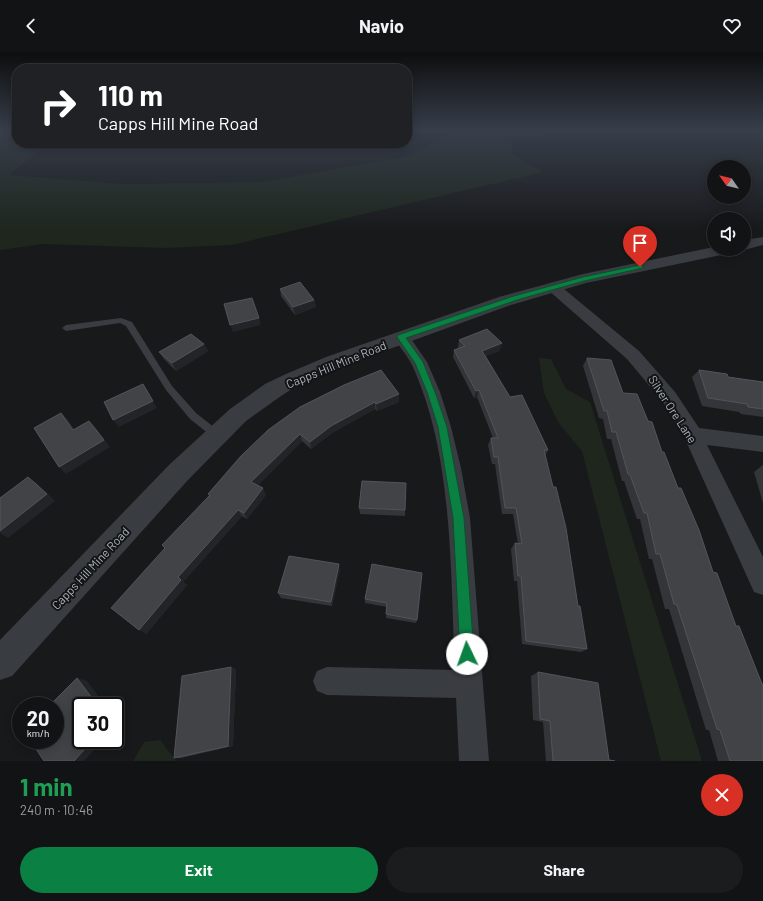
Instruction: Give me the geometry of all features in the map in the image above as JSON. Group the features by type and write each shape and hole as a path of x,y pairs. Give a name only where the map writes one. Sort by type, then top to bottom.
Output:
{"street":[{"path":"751,244 763,241"},
{"name":"Capps Hill Mine Road","path":"0,664 179,472 217,435 238,415 256,401 293,379 333,362 505,301 583,279 707,253"},
{"name":"Silver Ore Lane","path":"553,287 633,355 669,397 693,435 763,583"},
{"path":"401,337 419,362 431,392 442,427 451,468 459,518 474,761"},
{"path":"693,435 763,444"},
{"path":"327,681 469,684"}],"lane":[{"path":"66,328 121,320 129,324 169,388 193,416 217,435"}],"shaded area":[{"path":"0,164 23,164 9,175 124,184 262,182 363,164 529,164 543,172 232,245 164,248 43,244 0,250"},
{"path":"539,358 551,359 566,389 590,402 702,761 661,761 582,451 558,422 544,393"},
{"path":"160,740 176,761 133,761 144,742"}],"building":[{"path":"300,282 314,300 293,307 280,289"},
{"path":"252,298 259,318 230,325 224,304"},
{"path":"487,329 502,343 482,351 510,397 522,395 548,450 544,450 553,487 556,487 566,528 578,606 580,606 587,649 526,641 521,576 518,576 515,543 522,544 516,508 505,508 498,457 494,457 491,438 498,438 479,390 476,391 454,350 465,346 459,340"},
{"path":"191,334 204,344 172,363 159,352"},
{"path":"587,358 611,360 623,393 637,394 648,421 652,422 662,452 664,452 678,488 681,488 699,530 713,572 717,573 736,626 739,626 763,684 763,761 730,761 720,730 717,729 677,605 674,604 660,554 656,554 647,513 644,513 630,475 628,474 616,432 612,432 607,411 604,411"},
{"path":"381,370 399,394 376,404 375,402 331,426 310,442 300,434 251,482 263,488 244,513 238,510 178,577 181,580 139,630 111,608 165,548 162,545 210,495 208,494 241,456 268,430 300,407 344,385"},
{"path":"699,370 727,374 728,377 763,382 763,409 748,407 747,404 708,398"},
{"path":"143,384 153,401 113,420 104,402"},
{"path":"61,413 73,430 89,421 104,440 59,467 34,428"},
{"path":"28,477 47,494 0,531 0,498"},
{"path":"362,481 406,483 405,510 359,508"},
{"path":"289,556 339,564 331,602 278,593"},
{"path":"372,564 422,573 417,620 386,614 387,603 365,599"},
{"path":"231,667 228,746 174,758 182,676"},
{"path":"538,672 598,683 609,760 615,761 553,761 550,721 540,719"},
{"path":"77,678 91,697 72,697 72,749 85,749 74,761 44,761 36,749 64,749 64,697 58,697"}],"route":[{"path":"467,654 459,518 451,468 442,427 431,392 419,362 401,337 517,297 583,279 640,267"}]}
